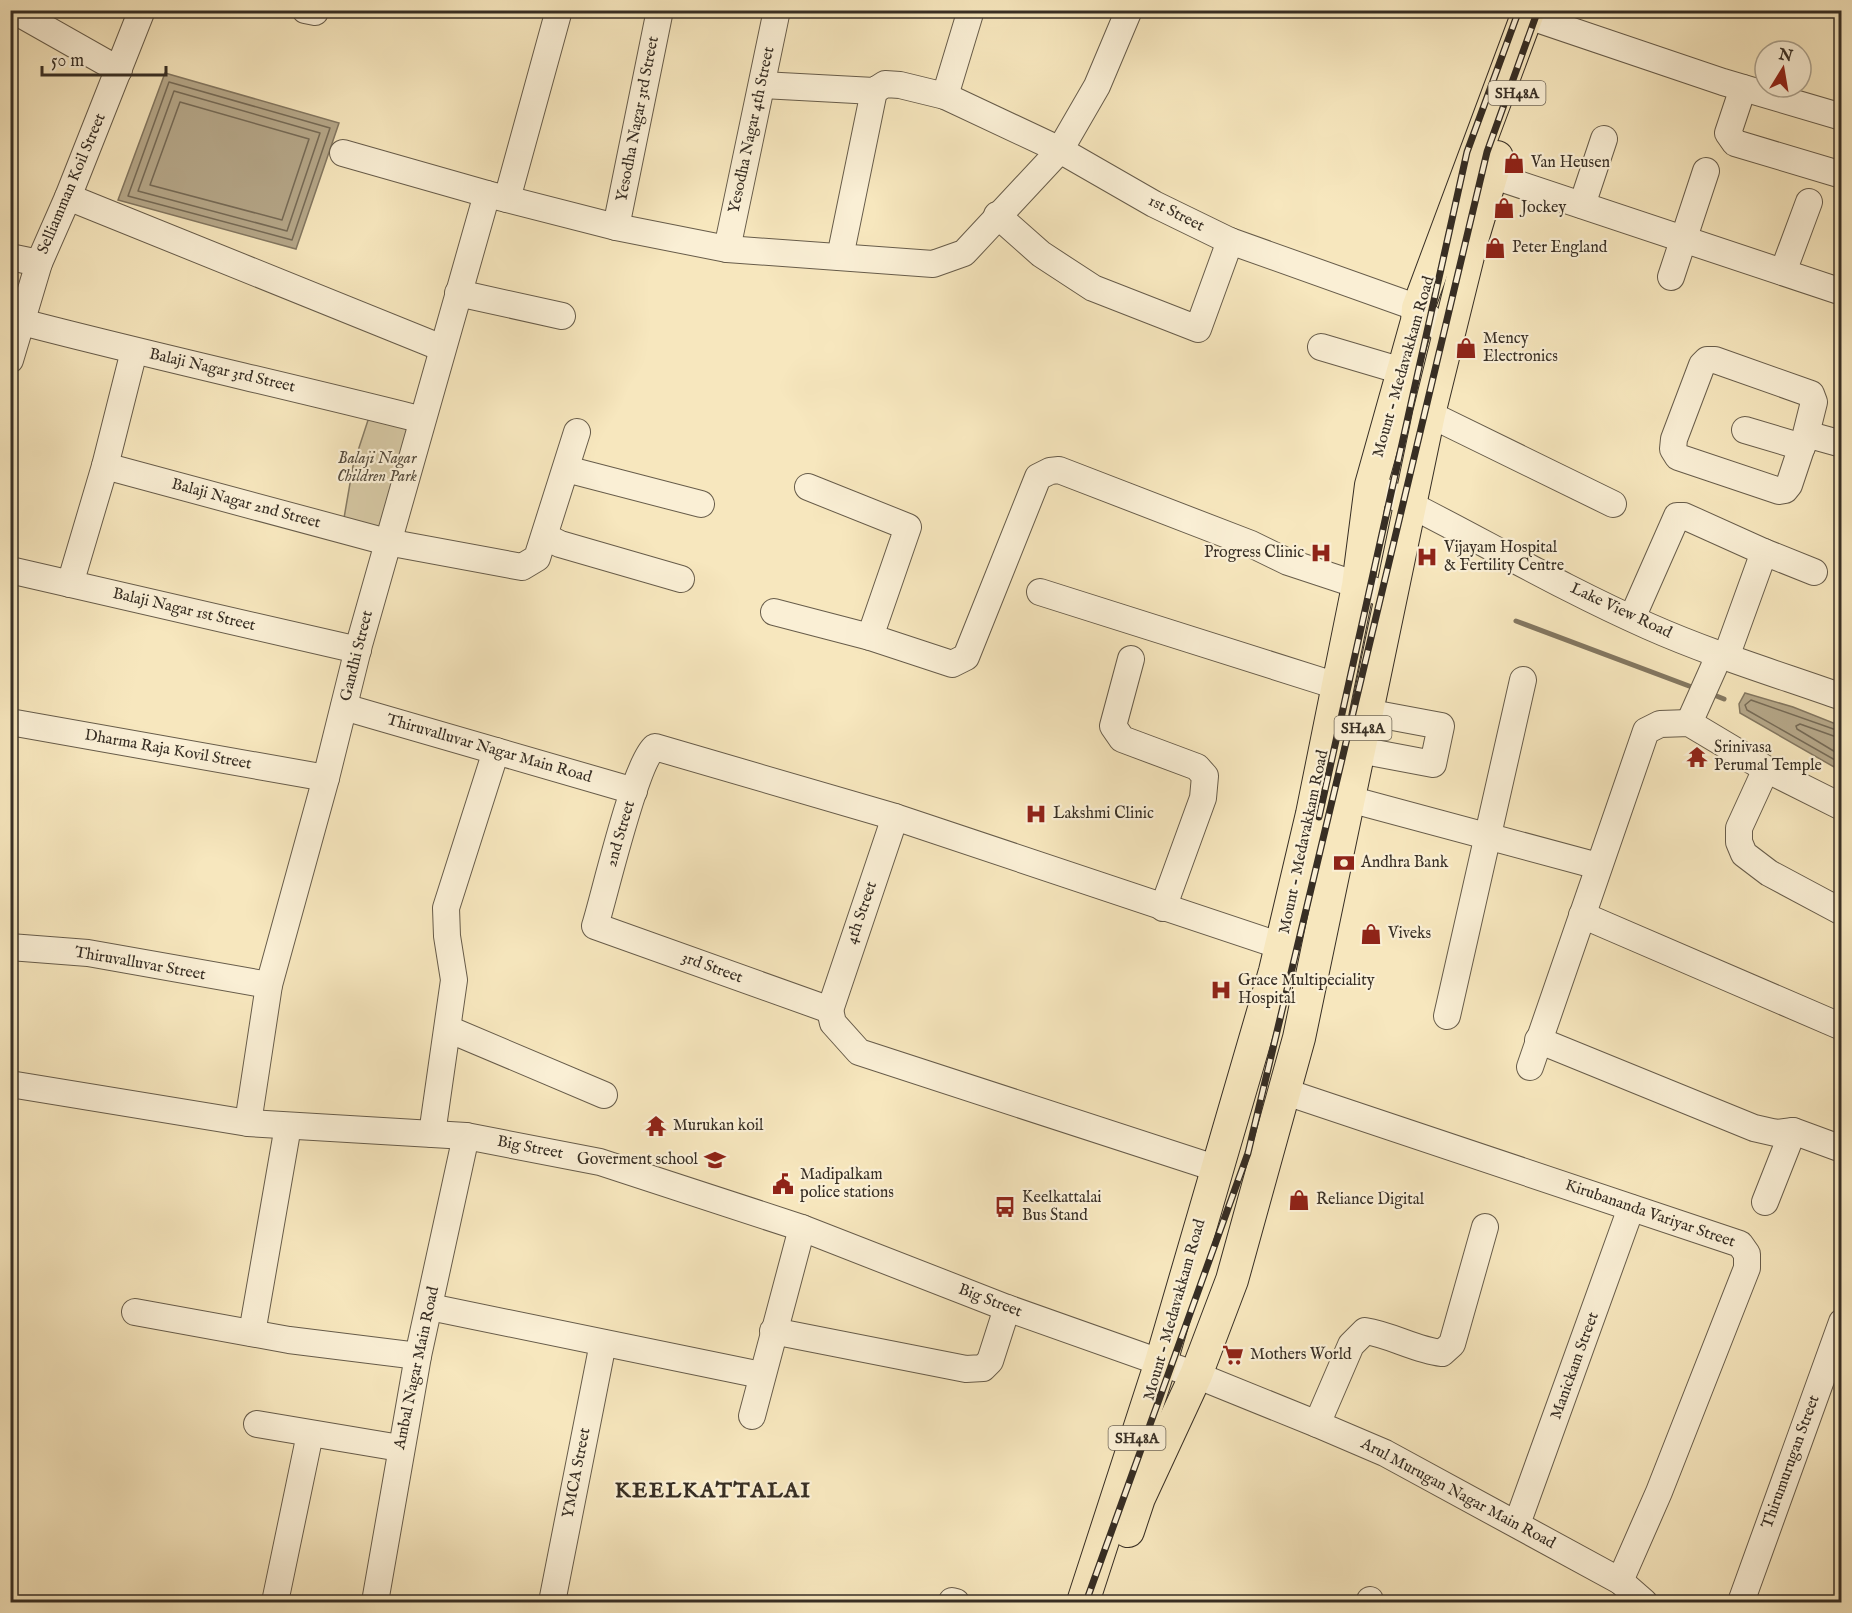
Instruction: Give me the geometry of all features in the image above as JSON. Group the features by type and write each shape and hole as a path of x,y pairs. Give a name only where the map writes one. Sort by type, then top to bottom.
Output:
{"main road":[{"name":"Mount - Medavakkam Road","path":"1102,1602 1139,1498 1196,1375 1232,1280 1299,1038 1429,414 1448,335 1535,14"},
{"name":"Mount - Medavakkam Road","path":"1083,1602 1161,1362 1215,1168 1281,946 1312,813 1358,586 1371,484 1417,321 1418,308 1535,14"}],"street":[{"path":"13,10 119,70"},
{"name":"Selliamman Koil Street","path":"10,360 39,262 68,197 142,10"},
{"name":"Gandhi Street","path":"248,1123 269,985 387,542 458,293 497,197 559,10"},
{"name":"Yesodha Nagar 3rd Street","path":"616,227 660,10"},
{"name":"Yesodha Nagar 4th Street","path":"727,249 777,10"},
{"path":"945,96 971,10"},
{"path":"343,153 497,197 616,227 727,249 933,264 964,253 1060,150 1097,86 1129,10"},
{"path":"1535,14 1743,88 1842,117"},
{"name":"1st Street","path":"762,85 874,91 885,84 900,85 945,96 1060,150 1154,204 1230,241 1418,308"},
{"path":"1743,88 1728,133 1735,143 1842,175"},
{"path":"840,257 874,91"},
{"path":"1582,205 1604,139"},
{"path":"1671,277 1706,171"},
{"path":"1491,175 1842,292"},
{"path":"68,197 442,348"},
{"path":"1783,272 1809,202"},
{"path":"997,215 1041,254 1093,288 1198,329 1230,241"},
{"path":"10,257 39,262"},
{"path":"458,293 562,316"},
{"path":"1418,308 1448,335"},
{"name":"Balaji Nagar 3rd Street","path":"22,322 134,351 259,378 415,418 422,417"},
{"path":"1322,347 1402,371"},
{"path":"69,584 105,466 134,351"},
{"path":"1707,360 1715,360 1811,394 1814,402 1804,440 1785,490 1779,491 1678,457 1672,449 1702,364 1707,360"},
{"path":"1429,414 1613,504"},
{"path":"1745,430 1842,444"},
{"name":"Balaji Nagar 2nd Street","path":"105,466 387,542 522,567 537,558 546,537 577,432"},
{"path":"566,469 700,504"},
{"path":"774,612 870,638 952,664 966,657 1038,477 1054,470 1251,544 1288,562 1391,596"},
{"name":"Lake View Road","path":"1371,484 1412,503 1509,558 1719,659 1842,696"},
{"path":"808,487 908,527 870,638"},
{"path":"1632,618 1677,516 1684,516 1814,572"},
{"path":"546,537 560,544 681,579"},
{"path":"1692,718 1764,552"},
{"name":"Balaji Nagar 1st Street","path":"10,570 358,650"},
{"path":"1040,592 1337,686"},
{"path":"1131,659 1113,726 1115,733 1122,739 1197,767 1205,776 1203,798 1163,908"},
{"path":"1447,1016 1523,680"},
{"name":"Thiruvalluvar Nagar Main Road","path":"344,707 634,790"},
{"path":"1359,750 1433,764 1441,726 1366,712"},
{"path":"1530,1066 1646,731 1660,724 1692,718 1766,769 1842,807"},
{"name":"Dharma Raja Kovil Street","path":"10,722 326,778"},
{"name":"2nd Street","path":"595,926 646,753 655,747 895,817"},
{"path":"432,1134 454,980 447,936 446,908 496,751"},
{"path":"1766,769 1739,828 1739,842 1744,854 1769,873 1842,912"},
{"path":"1349,799 1598,867"},
{"path":"895,817 1281,946"},
{"name":"4th Street","path":"830,1010 895,817"},
{"path":"1582,915 1842,1027"},
{"name":"3rd Street","path":"595,926 830,1010"},
{"name":"Thiruvalluvar Street","path":"10,947 88,953 269,985"},
{"path":"830,1010 833,1023 859,1052 1215,1168"},
{"path":"448,1029 604,1095"},
{"path":"1538,1040 1754,1128 1776,1133 1793,1131 1842,1149"},
{"name":"Big Street","path":"10,1084 248,1123 466,1136 600,1162 802,1228 1007,1308 1196,1375"},
{"name":"Kirubananda Variyar Street","path":"1283,1091 1740,1244 1747,1254 1747,1268 1659,1492 1620,1581"},
{"path":"252,1334 288,1126"},
{"path":"1765,1202 1793,1131"},
{"name":"Ambal Nagar Main Road","path":"379,1602 400,1448 466,1136"},
{"name":"Manickam Street","path":"1517,1524 1631,1208"},
{"path":"1317,1424 1351,1345 1365,1331 1383,1334 1430,1352 1442,1353 1452,1344 1485,1227"},
{"path":"752,1416 761,1375 802,1228"},
{"path":"430,1307 761,1375"},
{"path":"773,1331 966,1369 983,1368 990,1361 1007,1308"},
{"path":"135,1312 252,1334 418,1356"},
{"name":"Thirumurugan Street","path":"1741,1602 1842,1322"},
{"name":"YMCA Street","path":"552,1602 603,1343"},
{"name":"Arul Murugan Nagar Main Road","path":"1196,1375 1385,1452 1620,1581 1644,1602"},
{"path":"257,1424 400,1448"},
{"path":"275,1602 310,1434"}],"green space":[{"name":"Balaji Nagar Children Park","path":"371,411 415,418 384,531 344,518 353,466"}],"water":[{"path":"165,73 339,123 296,249 118,200"},
{"path":"1745,693 1793,707 1841,726 1841,771 1740,713 1739,704"}],"waterway":[{"path":"1516,621 1697,689"},
{"path":"1709,693 1724,699"}],"railway":[{"path":"1319,817 1467,152 1519,10"},
{"path":"1086,1602 1248,1153 1487,152 1538,10"}],"place":[{"name":"Van Heusen","path":"1514,163"},
{"name":"Jockey","path":"1504,208"},
{"name":"Peter England","path":"1495,248"},
{"name":"Mency Electronics","path":"1466,348"},
{"name":"Progress Clinic","path":"1321,553"},
{"name":"Vijayam Hospital & Fertility Centre","path":"1427,557"},
{"name":"Srinivasa Perumal Temple","path":"1697,757"},
{"name":"Lakshmi Clinic","path":"1036,814"},
{"name":"Andhra Bank","path":"1344,863"},
{"name":"Viveks","path":"1371,934"},
{"name":"Grace Multipeciality Hospital","path":"1221,990"},
{"name":"Murukan koil","path":"656,1126"},
{"name":"Goverment school","path":"715,1160"},
{"name":"Madipalkam police stations","path":"783,1184"},
{"name":"Reliance Digital","path":"1299,1200"},
{"name":"Keelkattalai Bus Stand","path":"1005,1207"},
{"name":"Mothers World","path":"1233,1355"}],"district":[{"name":"KEELKATTALAI","path":"713,1491"}]}
